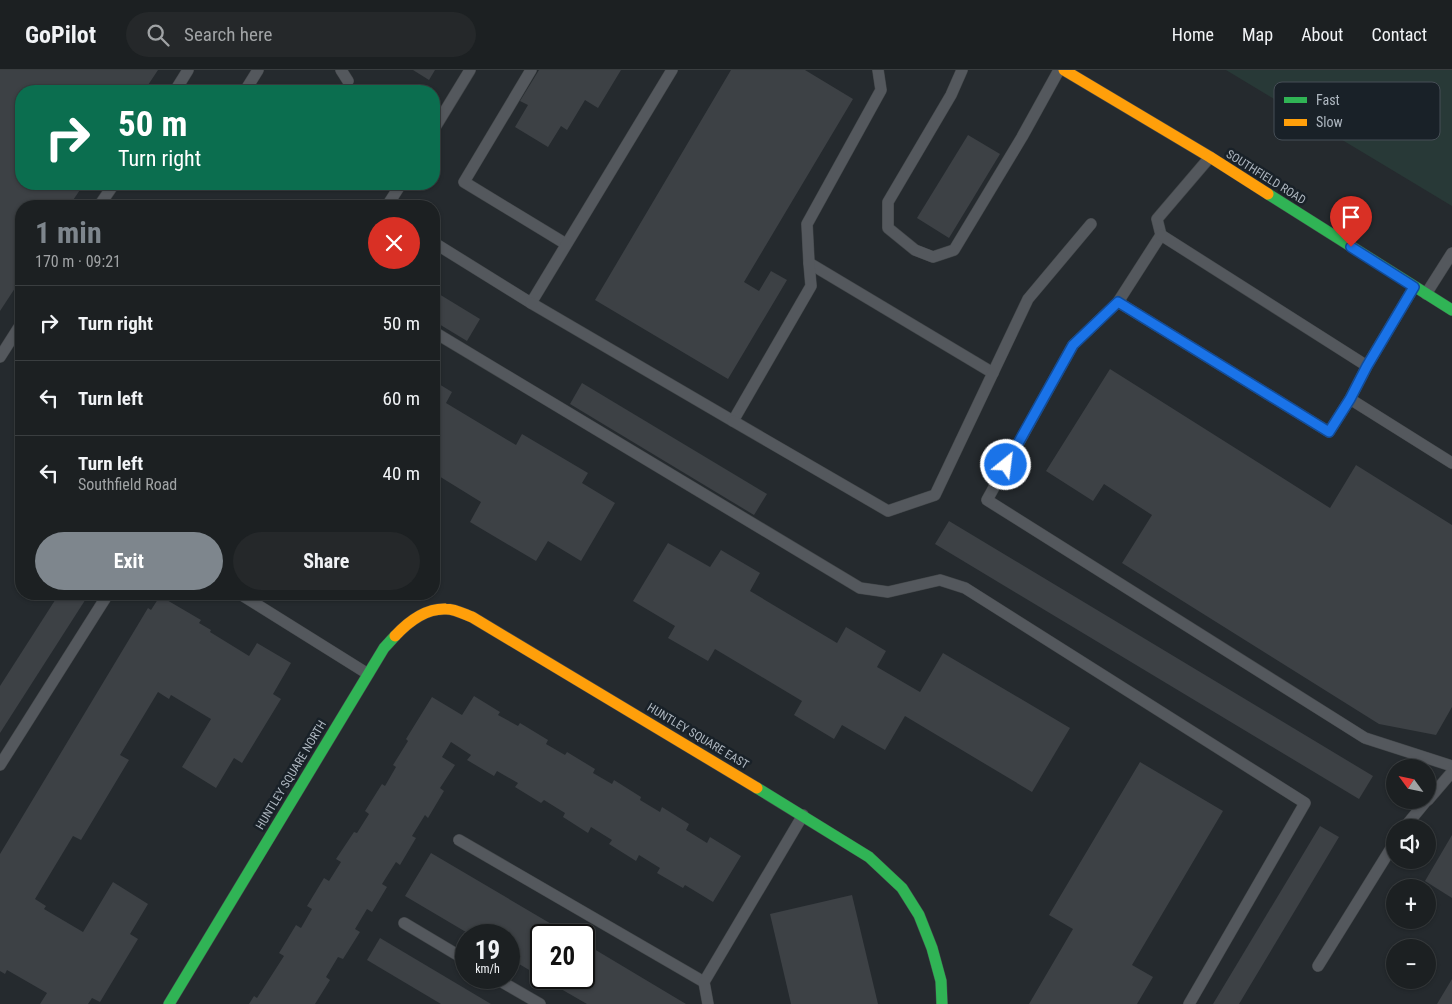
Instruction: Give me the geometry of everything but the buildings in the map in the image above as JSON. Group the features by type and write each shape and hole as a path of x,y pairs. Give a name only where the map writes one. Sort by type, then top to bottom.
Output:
{"street":[{"name":"SOUTHFIELD ROAD","path":"1064,70 1210,157 1452,310"},
{"name":"HUNTLEY SQUARE NORTH","path":"169,1004 384,648 399,630 432,611 446,609 472,617"},
{"name":"HUNTLEY SQUARE EAST","path":"472,617 803,815 869,857 902,888 919,915 932,948 941,981 942,1004"}],"lane":[{"path":"178,85 188,70"},
{"path":"249,85 258,70"},
{"path":"341,70 348,81"},
{"path":"440,119 470,70"},
{"path":"531,70 464,182 566,244"},
{"path":"531,303 672,70"},
{"path":"732,421 812,286 807,224 881,90 878,70"},
{"path":"962,70 951,95 888,202 888,228 915,250 933,257 954,250 1059,70"},
{"path":"1210,157 1157,219 1161,235 1367,366"},
{"path":"440,246 531,303 888,511 935,495 1028,298 1091,224"},
{"path":"1161,235 1118,302 1073,345 987,500 1365,738 1452,766"},
{"path":"1426,294 1452,253"},
{"path":"809,263 993,373"},
{"path":"1118,302 1329,432 1414,287"},
{"path":"0,357 15,333"},
{"path":"440,336 860,588 888,592 940,580 964,588 1305,803 1189,1004"},
{"path":"1350,399 1452,463"},
{"path":"0,765 104,600"},
{"path":"250,600 368,674"},
{"path":"1436,790 1452,772"},
{"path":"1411,819 1420,809"},
{"path":"708,1004 704,982 803,815"},
{"path":"459,840 704,982"},
{"path":"1318,966 1386,856"},
{"path":"404,924 455,954"},
{"path":"514,989 540,1004"}],"shaded area":[{"path":"1226,70 1452,70 1452,206 1342,140 1440,140 1440,82 1274,82 1274,99"}],"traffic: fast":[{"path":"1268,194 1452,310"},
{"path":"169,1004 384,648 395,636"},
{"path":"757,788 869,857 902,888 919,915 932,948 941,981 942,1004"}],"traffic: slow":[{"path":"1064,70 1268,194"},
{"path":"395,636 411,621 424,613 438,609 449,609 472,617 757,788"}],"route":[{"path":"1006,465 1073,345 1118,302 1329,432 1414,287 1351,247"}]}
